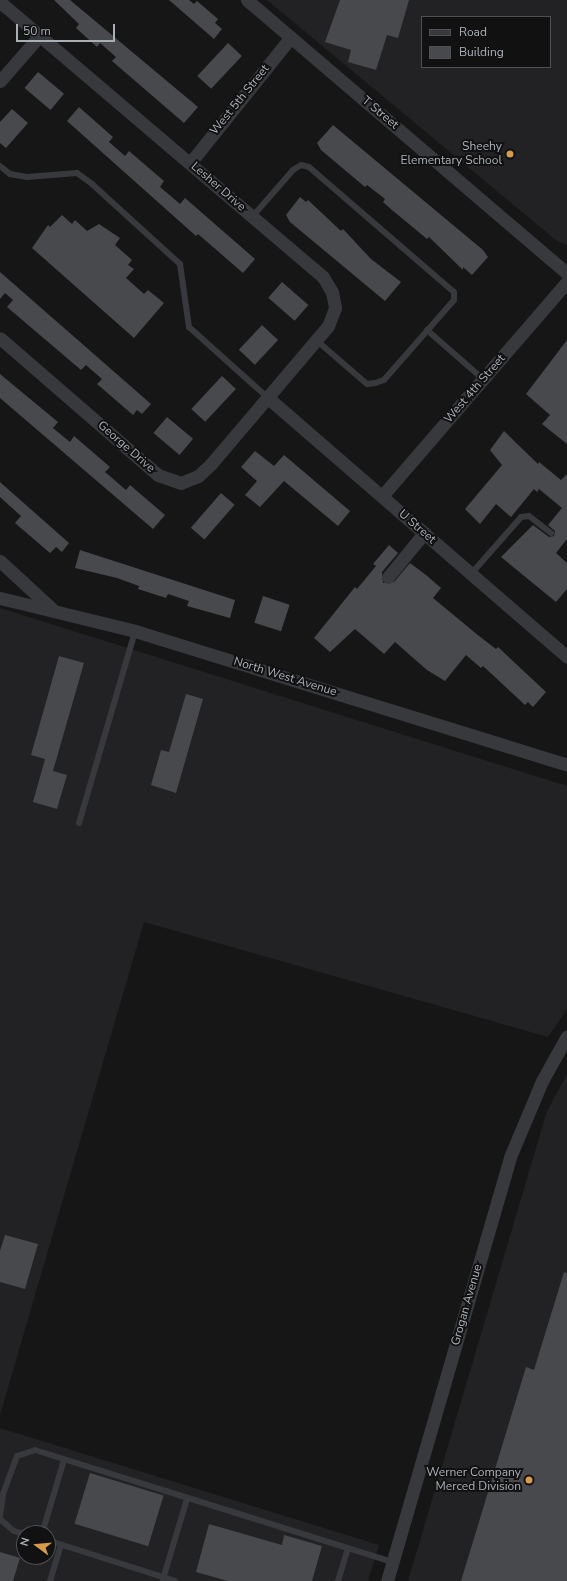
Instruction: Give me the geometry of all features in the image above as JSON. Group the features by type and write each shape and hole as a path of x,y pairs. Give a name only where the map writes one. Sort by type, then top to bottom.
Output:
{"street":[{"name":"T Street","path":"247,0 567,273"},
{"name":"Lesher Drive","path":"0,2 190,162 323,277 332,292 335,308 328,326 267,397"},
{"path":"0,81 40,35"},
{"name":"West 5th Street","path":"190,162 291,37"},
{"name":"West 4th Street","path":"382,496 567,282"},
{"name":"George Drive","path":"0,338 158,475 181,483 198,476 211,464 267,397"},
{"name":"U Street","path":"267,397 566,655"},
{"path":"388,577 424,533"},
{"path":"0,561 52,609"},
{"name":"North West Avenue","path":"0,598 52,609 135,631 567,765"},
{"name":"Grogan Avenue","path":"386,1581 510,1157 542,1081 567,1036"}],"lane":[{"path":"252,217 293,170 301,165 309,167 450,286 454,292 454,300 384,380 367,384 316,340"},
{"path":"0,166 10,174 27,177 77,173 92,184 180,264 189,327 267,397"},
{"path":"427,330 483,379"},
{"path":"471,574 521,517 529,516 551,533"},
{"path":"79,822 135,631"},
{"path":"16,1532 0,1518 3,1494 17,1456 35,1450 187,1499 392,1562"},
{"path":"45,1525 64,1460"},
{"path":"163,1579 187,1499"},
{"path":"56,1542 163,1579 175,1581"},
{"path":"50,1581 61,1545"},
{"path":"338,1581 348,1549"}],"shaded area":[{"name":"Sheehy Elementary School","path":"267,0 567,0 567,245 557,241"},
{"path":"0,608 567,786 567,1009 548,1037 144,922 0,1415"},
{"path":"567,1074 567,1581 408,1581 547,1111"},
{"path":"0,1428 379,1545 368,1581 0,1581"}],"building":[{"path":"54,0 70,0 198,107 184,123 112,61 116,57 100,43 97,47 76,28 79,24"},
{"path":"169,0 189,0 194,4 197,1 218,19 215,23 222,29 214,39"},
{"path":"340,0 409,0 398,38 387,35 376,70 348,62 351,50 325,42"},
{"path":"228,43 242,56 211,89 197,76"},
{"path":"38,72 64,94 51,110 25,88"},
{"path":"79,107 113,137 109,142 125,156 129,151 164,181 160,187 180,204 185,198 255,259 243,273 198,234 196,236 67,121"},
{"path":"12,109 28,123 6,148 0,143 0,122"},
{"path":"333,125 483,250 488,257 472,275 463,267 463,270 429,237 427,239 392,210 383,202 385,199 367,185 365,187 321,150 317,143"},
{"path":"300,197 306,202 308,200 341,231 343,229 371,259 401,282 385,301 290,222 286,215"},
{"path":"62,215 72,224 75,220 87,231 99,224 120,238 115,245 132,260 128,265 134,269 126,278 144,294 148,290 164,303 134,338 32,248 48,225 50,227"},
{"path":"0,272 151,404 142,414 137,410 133,415 97,384 102,379 86,365 81,370 7,307 13,300 5,293 0,299"},
{"path":"282,282 308,305 295,321 268,298"},
{"path":"262,325 278,340 255,365 239,350"},
{"path":"567,340 567,444 542,424 550,415 526,394"},
{"path":"0,374 58,422 53,428 70,442 74,436 110,467 105,472 126,490 130,485 165,515 153,529 0,398"},
{"path":"222,376 236,389 205,422 191,409"},
{"path":"167,417 193,439 180,455 154,433"},
{"path":"504,431 538,464 539,462 561,480 567,474 567,539 556,553 567,563 567,589 556,602 501,557 533,525 549,537 554,536 555,531 548,525 562,508 539,489 537,492 534,489 511,517 496,504 480,524 465,509 502,465 490,450"},
{"path":"255,451 274,466 284,455 350,511 338,526 284,481 260,507 245,495 257,481 241,467"},
{"path":"0,482 69,543 62,552 56,547 50,553 15,523 21,516 0,497"},
{"path":"221,493 235,505 204,540 191,528"},
{"path":"389,545 398,553 382,572 383,583 394,582 410,563 426,575 441,588 433,598 496,649 498,647 546,692 533,707 528,702 525,705 483,666 481,668 466,655 445,681 427,670 395,642 384,654 355,629 330,652 314,638 355,587 357,589 376,566 373,564"},
{"path":"80,550 235,600 230,618 187,606 189,601 168,594 166,598 138,589 139,586 117,578 75,568"},
{"path":"263,596 290,605 281,631 254,623"},
{"path":"59,656 84,663 53,771 67,775 57,809 33,802 45,759 31,755"},
{"path":"186,694 203,699 176,793 151,785 161,750 169,752"},
{"path":"5,1235 38,1244 25,1289 0,1282 0,1251"},
{"name":"Werner Company Merced Division","path":"564,1272 567,1273 567,1581 461,1581 526,1367 534,1370"},
{"path":"90,1473 164,1496 148,1546 75,1524"},
{"path":"209,1524 282,1545 284,1535 322,1546 312,1581 228,1581 196,1572"},
{"path":"0,1552 16,1557 16,1565 18,1565 13,1581 0,1581"}],"place":[{"name":"Sheehy Elementary School","path":"510,154"},
{"name":"Werner Company Merced Division","path":"529,1480"}]}
